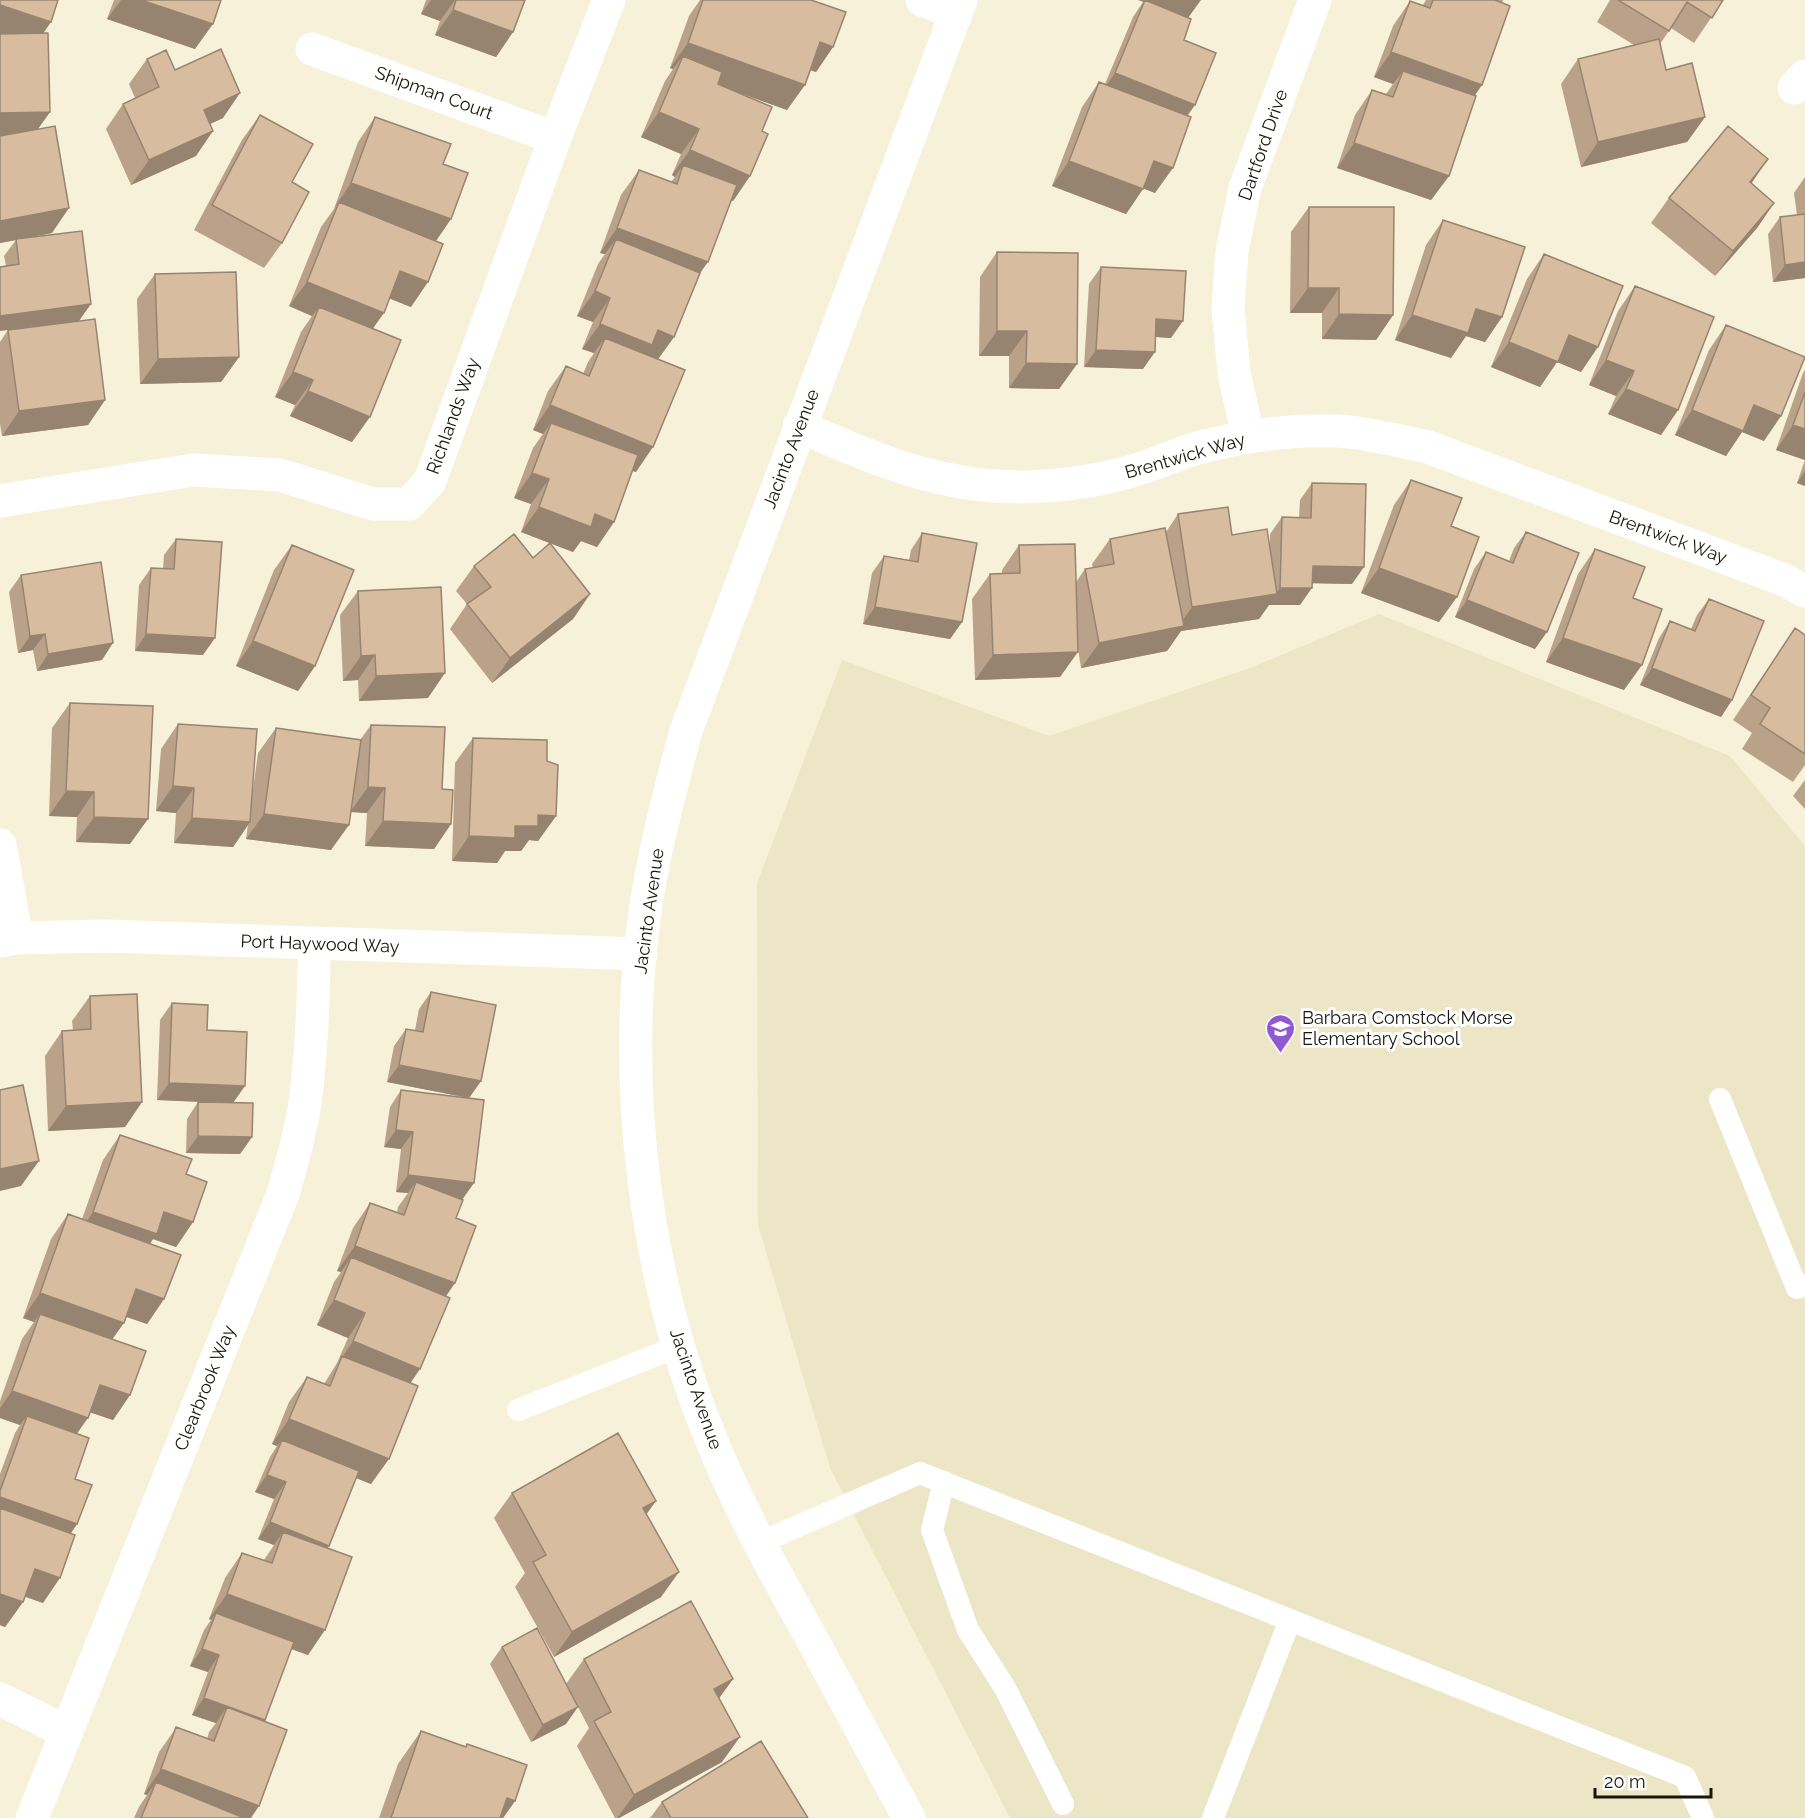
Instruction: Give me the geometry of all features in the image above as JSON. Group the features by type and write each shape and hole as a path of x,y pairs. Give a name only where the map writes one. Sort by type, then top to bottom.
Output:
{"street":[{"name":"Richlands Way","path":"0,501 193,470 280,475 373,504 409,504 430,481 555,138 609,0"},
{"path":"922,0 958,6"},
{"name":"Dartford Drive","path":"1248,436 1234,373 1228,308 1232,251 1245,188 1315,0"},
{"name":"Jacinto Avenue","path":"909,1818 759,1543 708,1433 679,1346 657,1258 643,1166 636,1057 641,954 646,911 662,820 686,731 958,6"},
{"name":"Shipman Court","path":"312,49 555,138"},
{"name":"Brentwick Way","path":"799,426 868,457 925,476 981,485 1044,486 1120,475 1195,449 1248,436 1339,431 1380,436 1428,447 1782,579 1805,591"},
{"path":"0,845 9,940"},
{"name":"Port Haywood Way","path":"9,940 106,936 641,954"},
{"name":"Clearbrook Way","path":"32,1818 282,1194 306,1097 314,993 314,944"},
{"path":"0,1699 67,1732"}],"lane":[{"path":"1720,1099 1797,1288 1805,1285"},
{"path":"518,1410 679,1346"},
{"path":"759,1543 920,1473 1685,1776 1703,1818"},
{"path":"944,1482 932,1530 968,1630 1005,1688 1063,1804"},
{"path":"1213,1818 1290,1620"}],"shaded area":[{"name":"Barbara Comstock Morse Elementary School","path":"1379,614 1730,756 1805,846 1805,1818 1010,1818 830,1468 758,1225 757,883 842,660 1049,736 1250,668"}],"building":[{"path":"0,0 58,0 51,22 0,5"},
{"path":"141,0 221,0 213,24"},
{"path":"456,0 525,0 513,32 453,10"},
{"path":"703,0 811,0 846,12 833,47 820,42 805,85 688,43"},
{"path":"1145,0 1191,19 1184,40 1216,53 1195,105 1115,73"},
{"path":"1433,0 1495,0 1510,6 1482,85 1391,52 1410,1 1430,8"},
{"path":"1618,0 1723,0 1712,18 1687,2 1669,31"},
{"path":"48,33 50,112 0,113 0,34"},
{"path":"1659,39 1666,70 1692,63 1705,117 1598,142 1578,59"},
{"path":"221,49 240,93 204,110 213,131 149,160 123,104 159,87 147,59 166,50 175,70"},
{"path":"683,56 722,72 718,84 772,107 762,131 768,134 750,176 690,150 699,129 659,112"},
{"path":"1403,71 1476,96 1449,176 1354,143 1372,90 1393,97"},
{"path":"1099,82 1191,117 1173,168 1154,161 1143,189 1069,161"},
{"path":"260,115 313,144 292,182 309,192 282,243 212,205"},
{"path":"375,117 451,144 443,164 468,173 451,219 351,183"},
{"path":"55,126 69,208 0,221 0,136"},
{"path":"1728,126 1768,159 1750,182 1774,203 1733,251 1669,198"},
{"path":"683,165 737,185 708,262 617,228 639,170 677,184"},
{"path":"339,202 443,244 428,282 400,271 384,313 307,282"},
{"path":"1309,207 1394,207 1393,315 1339,314 1339,288 1308,288"},
{"path":"1805,214 1805,262 1785,265 1780,217"},
{"path":"1443,220 1525,247 1502,317 1476,309 1468,333 1412,315"},
{"path":"82,231 91,304 0,316 0,267 19,264 16,239"},
{"path":"616,239 700,273 674,337 658,330 652,345 600,324 610,298 595,291"},
{"path":"997,252 1078,253 1077,364 1026,363 1027,331 997,331"},
{"path":"1544,254 1623,286 1598,347 1569,335 1558,362 1509,342"},
{"path":"1101,267 1186,271 1183,321 1156,319 1155,352 1096,350"},
{"path":"236,272 239,357 158,359 155,274"},
{"path":"1635,286 1714,317 1678,410 1626,389 1634,371 1606,360"},
{"path":"319,307 401,340 370,417 308,391 313,380 293,372"},
{"path":"95,319 105,400 19,411 8,330"},
{"path":"1726,325 1805,357 1781,416 1754,405 1743,431 1692,410"},
{"path":"605,338 685,370 653,447 550,405 566,366 589,376"},
{"path":"1805,392 1805,429 1793,425"},
{"path":"551,423 638,455 614,522 595,514 591,527 539,507 549,479 532,473"},
{"path":"1411,480 1462,498 1451,526 1479,537 1457,597 1379,568"},
{"path":"1312,483 1366,484 1364,567 1313,566 1312,588 1280,588 1282,517 1311,518"},
{"path":"1228,507 1232,535 1267,529 1277,594 1192,607 1178,514"},
{"path":"1165,528 1184,626 1099,643 1085,569 1114,564 1110,539"},
{"path":"1526,532 1579,553 1547,632 1467,600 1486,552 1513,563"},
{"path":"922,533 977,543 962,622 875,607 884,556 918,562"},
{"path":"514,534 533,558 550,543 590,594 510,658 467,604 491,587 474,566"},
{"path":"176,539 222,542 215,638 146,634 151,568 174,569"},
{"path":"1075,544 1078,652 993,655 990,574 1020,573 1019,545"},
{"path":"292,545 354,570 315,666 253,641"},
{"path":"1595,549 1645,567 1633,598 1662,609 1642,665 1563,638"},
{"path":"101,562 113,643 48,654 45,634 30,636 21,575"},
{"path":"441,587 445,673 376,676 375,655 361,656 358,591"},
{"path":"1709,599 1764,621 1732,700 1652,668 1670,621 1695,631"},
{"path":"1795,628 1805,635 1805,754 1760,724 1770,708 1751,695"},
{"path":"70,703 153,706 148,819 94,817 94,792 66,791"},
{"path":"178,724 257,729 250,822 192,818 194,788 173,786"},
{"path":"371,725 445,727 442,789 453,790 451,824 383,821 385,788 368,787"},
{"path":"276,728 361,740 349,825 264,814"},
{"path":"473,738 547,740 547,761 558,765 556,816 538,815 538,826 515,826 515,838 469,836"},
{"path":"431,992 496,1005 481,1081 399,1065 406,1029 423,1032"},
{"path":"137,994 142,1102 66,1106 62,1031 91,1029 90,996"},
{"path":"172,1003 208,1005 207,1030 247,1032 245,1086 169,1083"},
{"path":"23,1085 39,1161 0,1169 0,1090"},
{"path":"401,1090 484,1100 474,1183 408,1175 413,1132 396,1130"},
{"path":"198,1102 253,1103 252,1137 198,1136"},
{"path":"120,1135 192,1159 186,1174 207,1182 193,1222 164,1212 157,1234 93,1212"},
{"path":"416,1182 463,1200 456,1218 476,1226 455,1283 355,1246 370,1203 404,1215"},
{"path":"68,1214 181,1255 164,1299 136,1289 124,1323 40,1293"},
{"path":"351,1257 450,1298 420,1369 353,1341 365,1313 334,1300"},
{"path":"40,1314 146,1351 130,1395 100,1385 88,1418 12,1391"},
{"path":"342,1356 418,1386 389,1459 289,1419 307,1377 330,1386"},
{"path":"27,1416 89,1438 75,1479 92,1485 77,1524 0,1497 0,1491"},
{"path":"618,1433 656,1501 643,1508 679,1572 572,1632 533,1562 546,1555 512,1493"},
{"path":"282,1440 359,1471 329,1546 270,1522 286,1482 267,1475"},
{"path":"0,1508 75,1535 60,1578 35,1569 23,1602 0,1594"},
{"path":"283,1532 352,1557 325,1630 227,1594 242,1553 272,1563"},
{"path":"691,1601 733,1679 714,1689 740,1737 634,1795 594,1721 611,1712 584,1659"},
{"path":"216,1613 294,1642 265,1720 204,1698 219,1655 202,1649"},
{"path":"537,1628 578,1707 543,1725 502,1647"},
{"path":"227,1707 287,1730 259,1806 161,1769 176,1727 214,1741"},
{"path":"421,1731 527,1765 515,1801 507,1798 500,1818 391,1818"},
{"path":"761,1741 808,1818 671,1818 662,1802"},
{"path":"156,1782 244,1818 141,1818"}],"place":[{"name":"Barbara Comstock Morse Elementary School","path":"1281,1054"}]}
